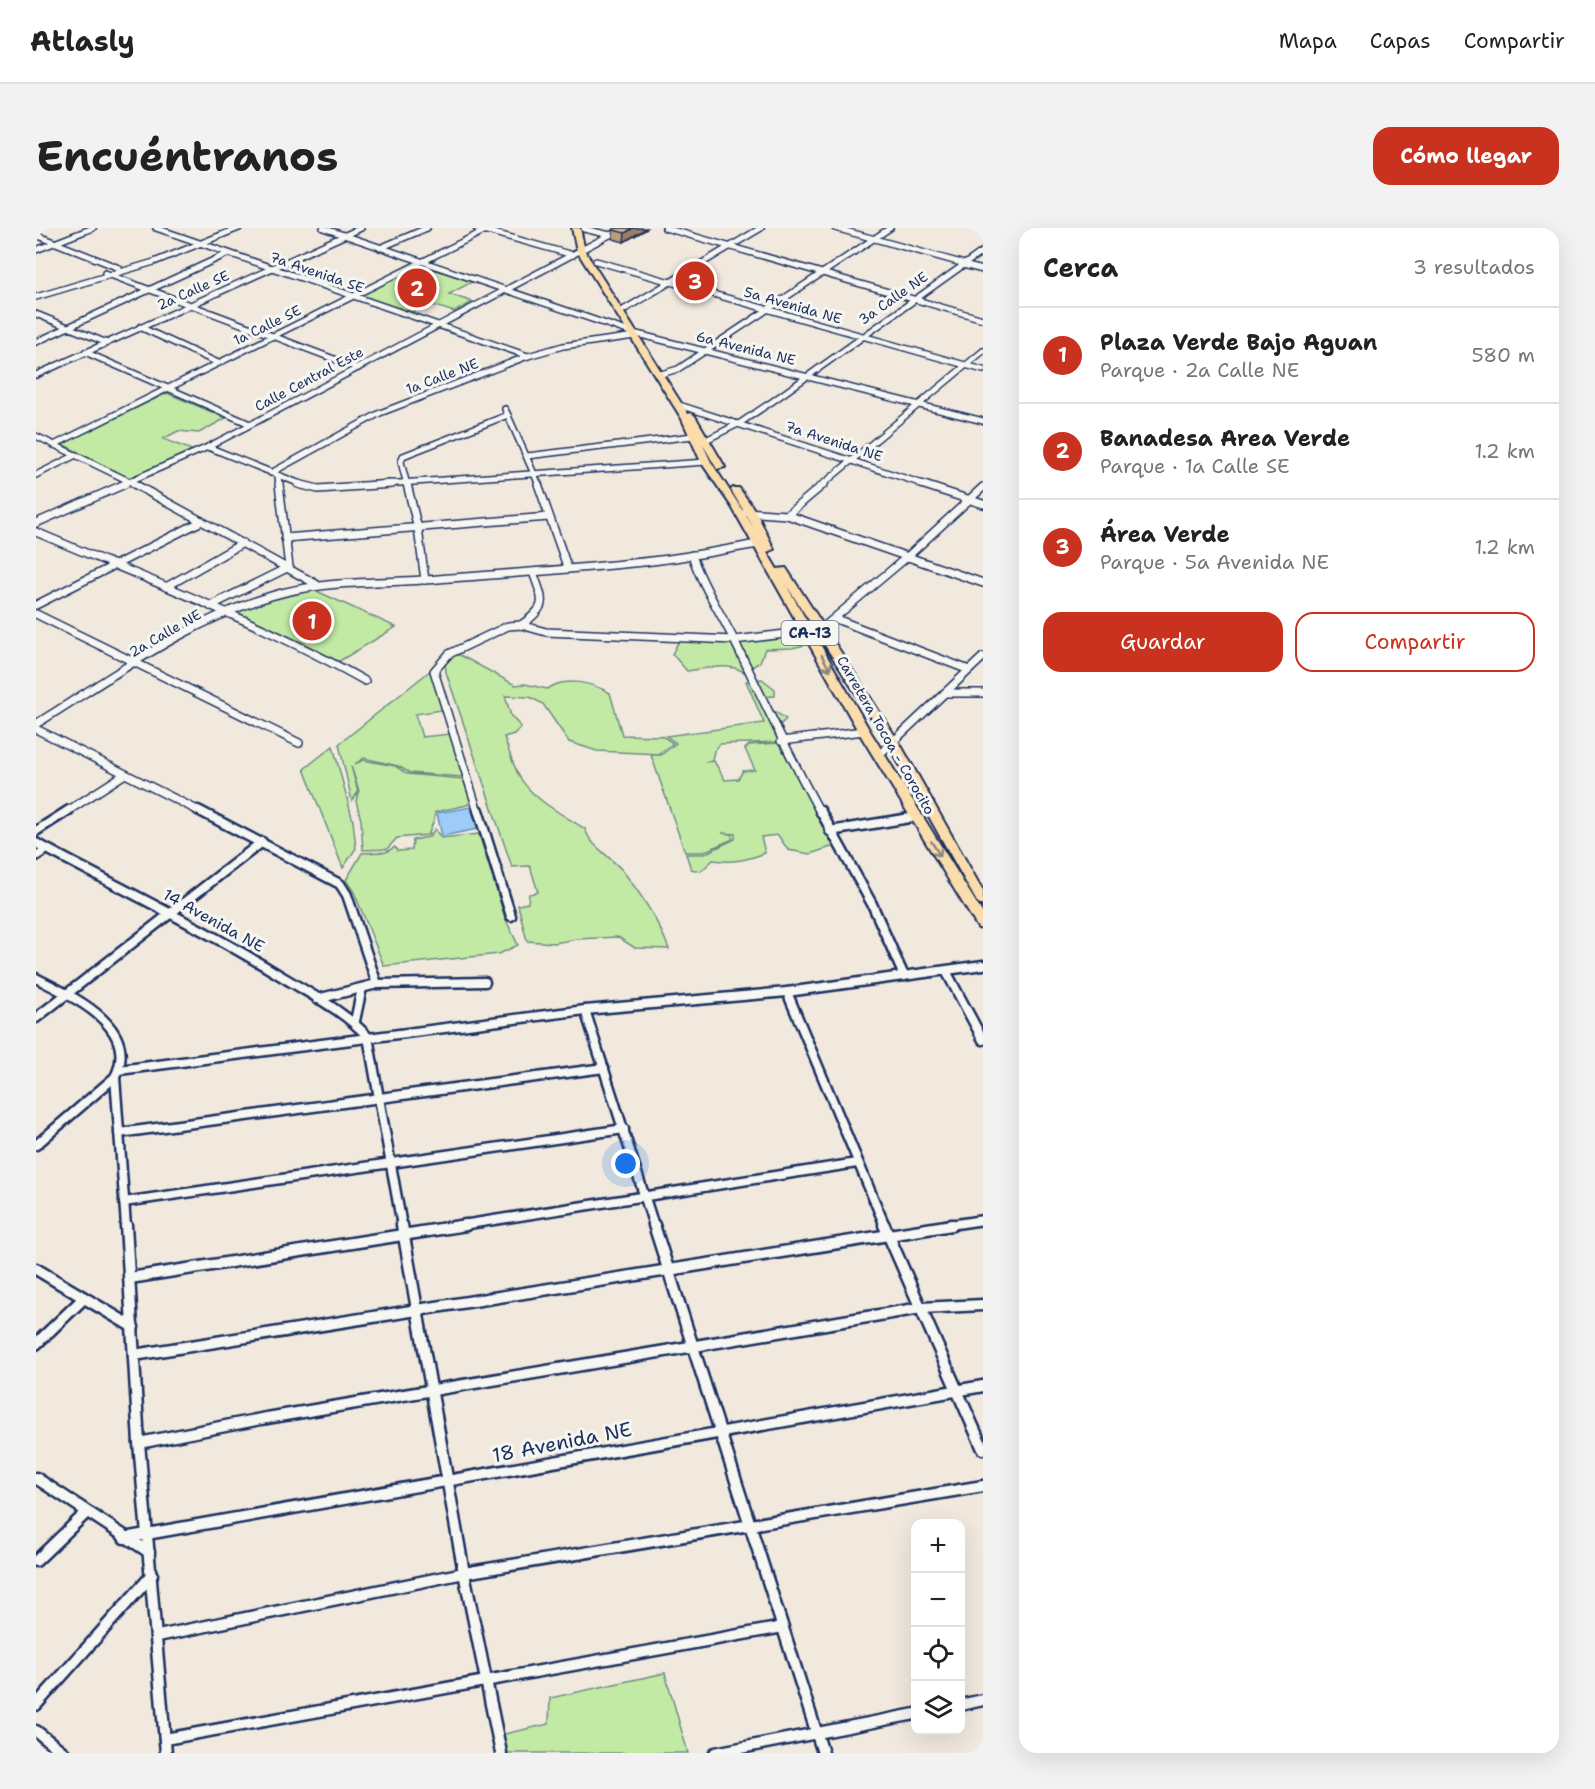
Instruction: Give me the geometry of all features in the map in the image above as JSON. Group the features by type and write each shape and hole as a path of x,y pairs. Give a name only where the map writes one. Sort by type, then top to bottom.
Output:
{"main road":[{"name":"CA-13","path":"581,228 581,251 638,337"},
{"name":"CA-13","path":"581,251 596,261 622,311"},
{"name":"Carretera Tocoa - Corocito","path":"638,337 699,440 717,462 760,543 815,632 893,742 983,902"},
{"name":"Carretera Tocoa - Corocito","path":"699,440 706,462 745,512"},
{"name":"Carretera Tocoa - Corocito","path":"815,632 864,731 983,925"}],"street":[{"path":"36,250 93,228"},
{"name":"7a Avenida SE","path":"156,228 437,326"},
{"path":"36,295 194,242 228,228"},
{"path":"36,295 113,275 201,245 239,228"},
{"name":"6a Avenida NE","path":"323,228 638,337 706,350 983,421"},
{"name":"2a Calle SE","path":"36,375 361,228"},
{"path":"380,248 427,228"},
{"path":"476,228 581,251"},
{"path":"581,228 610,235"},
{"name":"Calle Central Este","path":"36,523 208,447 623,228"},
{"path":"665,228 983,319"},
{"path":"622,311 761,228"},
{"path":"835,228 983,269"},
{"path":"661,374 678,369 890,228"},
{"name":"1a Calle SE","path":"54,445 488,229"},
{"path":"36,236 119,268"},
{"name":"3a Calle NE","path":"699,440 740,423 983,251"},
{"path":"36,342 227,254"},
{"name":"5a Avenida NE","path":"596,261 983,370"},
{"path":"105,273 358,368"},
{"path":"36,314 106,343"},
{"path":"437,326 528,356"},
{"path":"140,327 218,363"},
{"name":"1a Calle NE","path":"274,474 380,413 528,356 562,346 638,337"},
{"path":"787,515 983,351"},
{"path":"85,352 250,424"},
{"name":"7a Avenida NE","path":"680,405 983,504"},
{"path":"425,580 418,529 406,482 403,456 506,412 528,456 568,569"},
{"path":"36,436 131,482 289,567 316,584"},
{"path":"528,456 699,440"},
{"path":"208,447 301,485 318,489 706,462"},
{"path":"36,475 75,455"},
{"path":"274,474 289,567"},
{"path":"511,916 434,671 442,660 456,650 508,626 521,625 546,632 641,639 734,640 815,632 836,619 983,487"},
{"path":"745,512 787,515 983,583"},
{"path":"285,538 549,517"},
{"path":"36,605 202,521"},
{"path":"36,532 210,606 335,664 365,681"},
{"path":"166,587 243,543"},
{"name":"2a Calle NE","path":"36,724 174,639 225,613 270,596 316,584 425,580 568,569 692,555 760,543"},
{"path":"692,555 699,577 734,640 781,741 872,904 904,976"},
{"path":"210,606 289,567"},
{"path":"521,625 539,614 543,602 533,572"},
{"path":"36,614 299,743"},
{"path":"836,619 969,670"},
{"path":"880,754 983,657"},
{"path":"945,693 969,695 983,693"},
{"path":"36,729 262,842 339,884 347,895 377,984"},
{"path":"781,741 864,731"},
{"path":"36,831 125,774"},
{"path":"830,831 916,817"},
{"path":"36,1018 262,842"},
{"name":"14 Avenida NE","path":"36,843 171,912 269,968 355,1021 368,1037"},
{"path":"36,856 47,849"},
{"path":"36,1145 117,1073 368,1037 585,1010 788,992 983,965"},
{"path":"946,971 983,1040"},
{"path":"36,978 97,1012 112,1027 119,1042 118,1133 130,1278 139,1443 158,1636 166,1753"},
{"path":"317,999 377,984 485,982"},
{"path":"355,1021 362,988"},
{"path":"788,992 857,1163 983,1449"},
{"path":"585,1010 823,1753"},
{"path":"368,1037 447,1482 501,1753"},
{"path":"118,1133 604,1068"},
{"path":"124,1202 624,1129"},
{"path":"130,1278 857,1163"},
{"path":"134,1355 983,1220"},
{"path":"36,1269 133,1327"},
{"path":"36,1344 83,1299"},
{"path":"139,1443 921,1308 983,1305"},
{"name":"18 Avenida NE","path":"124,1538 983,1386"},
{"path":"36,1478 124,1538 150,1552"},
{"path":"158,1636 464,1573 983,1486"},
{"path":"36,1561 86,1513"},
{"path":"36,1705 152,1575"},
{"path":"165,1739 783,1627"},
{"path":"965,1704 983,1701"},
{"path":"715,1753 911,1715"},
{"path":"36,1731 64,1753"}],"green space":[{"path":"422,265 472,282 449,294 473,302 454,312 429,304 408,314 357,296"},
{"path":"167,393 226,418 199,433 178,431 163,439 192,450 130,479 62,444"},
{"path":"312,589 396,627 338,662 228,615 292,592"},
{"path":"808,635 810,644 792,648 765,649 760,662 744,672 731,667 687,671 672,654 679,641 736,641"},
{"path":"455,655 460,655 515,685 525,684 547,689 562,683 579,682 596,686 610,693 622,735 662,736 673,743 659,754 597,751 569,742 543,704 530,697 505,696 511,716 521,727 514,734 504,737 522,781 547,805 585,829 591,841 622,870 636,888 660,928 669,949 635,948 618,937 577,939 554,943 527,941 518,905 528,903 529,894 538,892 530,866 512,867 446,672 445,662"},
{"path":"431,670 442,710 415,714 422,737 450,734 463,777 410,773 398,766 364,758 355,764 363,760 395,766 407,774 463,779 471,801 467,805 435,812 428,835 397,838 387,849 363,850 361,820 356,801 359,791 351,766 358,792 352,801 339,744"},
{"path":"762,679 775,689 775,696 761,697 766,709 786,719 779,726 783,733 778,742 720,744 714,751 712,760 705,762 714,761 725,780 738,779 743,771 755,770 745,749 749,745 779,743 834,846 810,854 788,850 778,835 761,837 765,853 739,860 713,860 701,871 691,869 686,854 704,854 735,839 735,834 722,833 731,834 733,839 703,852 685,852 651,755 661,755 676,743 666,736 764,723 746,681"},
{"path":"333,746 353,821 356,848 343,868 304,769"},
{"path":"435,829 441,838 479,834 505,918 518,945 499,954 384,966 354,892 346,880 362,853 386,852 395,847 397,851 412,850 413,840 429,837"},
{"path":"665,1673 688,1753 495,1753 491,1737 549,1724 550,1698"}],"water":[{"path":"471,807 478,829 442,836 437,813"}],"building":[{"path":"633,228 625,233 613,230"}],"place":[{"name":"Área Verde","path":"695,281"},
{"name":"Banadesa Area Verde","path":"417,288"},
{"name":"Plaza Verde Bajo Aguan","path":"312,621"}]}
